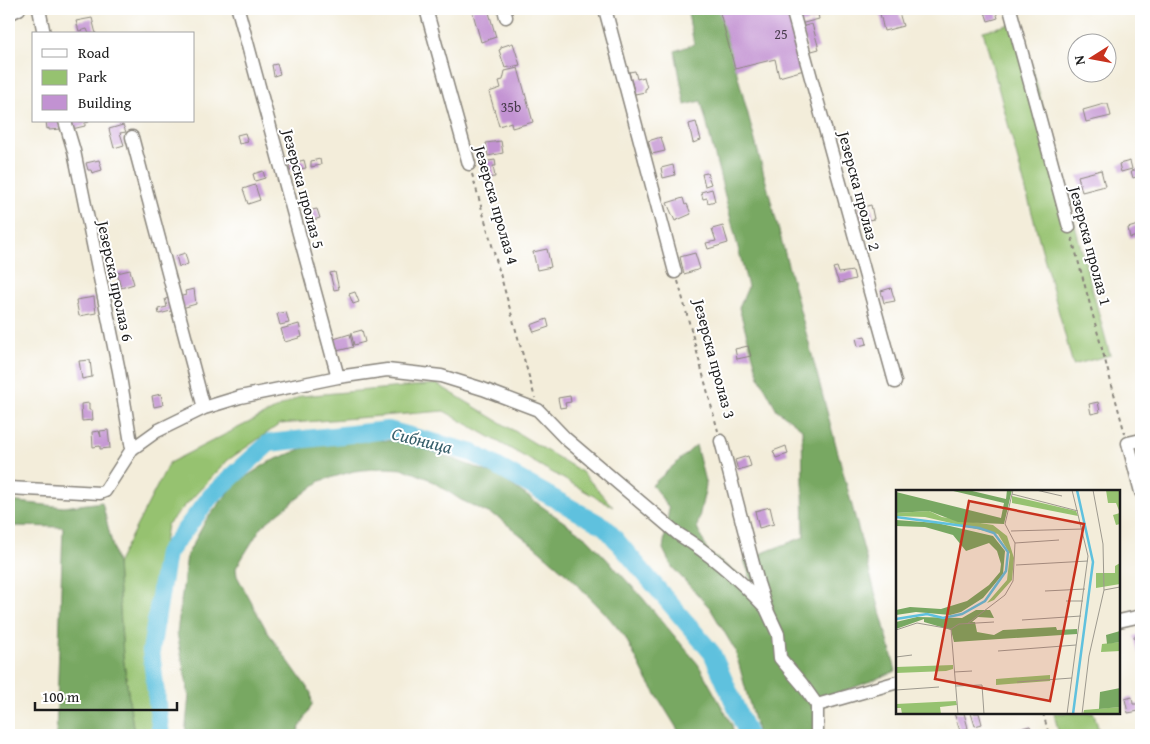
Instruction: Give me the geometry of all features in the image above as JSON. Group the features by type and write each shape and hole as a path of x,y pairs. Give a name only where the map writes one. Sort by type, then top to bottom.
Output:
{"street":[{"path":"9,14 19,9"},
{"path":"39,9 44,32"},
{"name":"Језерска пролаз 5","path":"238,9 338,377"},
{"name":"Језерска пролаз 4","path":"426,9 469,164"},
{"path":"605,9 675,272"},
{"name":"Језерска пролаз 2","path":"792,9 895,382"},
{"name":"Језерска пролаз 1","path":"1010,9 1069,227"},
{"name":"Језерска пролаз 6","path":"65,122 74,151 119,371 132,449"},
{"path":"132,137 204,408"},
{"path":"9,488 100,493 105,491 132,449 157,431 204,408 240,397 338,377 387,370 441,376 483,389 538,410 572,444 678,534 698,547 747,587 766,608"},
{"path":"1141,440 1128,443 1141,492"},
{"name":"Језерска пролаз 3","path":"721,442 758,583 766,608 778,634 780,658 817,705"},
{"path":"1120,621 1141,616"},
{"path":"817,735 817,705 896,683"}],"path":[{"name":"Језерска пролаз 4","path":"469,164 538,410"},
{"name":"Језерска пролаз 1","path":"1069,227 1128,443"},
{"name":"Језерска пролаз 3","path":"675,272 721,442"},
{"path":"1043,714 1049,735"}],"green space":[{"path":"687,9 720,9 896,671 825,699 815,735 758,735 735,650 710,608 672,567 663,549 669,508 652,485 696,445 706,486 697,527 708,552 753,585 744,560 804,537 802,429 777,410 759,377 739,308 748,287 701,101 685,105 675,51 694,44"},
{"path":"1020,22 1110,355 1073,365 983,31"},
{"path":"437,384 582,472 613,507 444,411 280,424 228,460 167,525 149,632 161,690 161,735 134,735 123,656 117,564 169,463 301,396"},
{"path":"374,439 409,443 499,476 588,539 641,596 698,664 732,725 734,735 681,735 646,678 625,637 569,576 499,518 461,500 427,478 404,469 383,468 354,471 320,481 262,526 236,568 237,576 267,631 311,693 312,705 298,731 295,735 185,735 189,696 177,633 187,555 206,520 236,483 269,462 306,447"},
{"path":"9,501 64,507 102,502 117,564 123,656 134,735 56,735 63,527 9,526"},
{"path":"1054,714 1094,714 1100,735 1059,735"}],"building":[{"path":"488,9 496,37 481,42 472,10"},
{"path":"719,9 788,9 804,70 779,77 775,59 735,69"},
{"path":"796,9 817,9 819,19 800,24"},
{"path":"879,9 898,9 903,26 884,31"},
{"path":"995,9 998,18 988,21 985,12"},
{"path":"92,18 96,32 88,32 87,29 79,31 76,21"},
{"path":"812,24 819,49 808,52 801,27"},
{"path":"513,43 520,65 505,68 499,50 501,47"},
{"path":"277,64 280,74 274,76 272,65"},
{"path":"518,68 533,122 512,128 511,122 499,126 489,92 501,88 499,81 503,80 505,71"},
{"path":"635,71 637,79 644,77 647,88 645,92 635,94 629,72"},
{"path":"1108,104 1111,116 1086,122 1083,110"},
{"path":"46,122 60,122 61,129 47,129"},
{"path":"70,122 89,122 85,123 85,126 72,129"},
{"path":"696,122 701,140 693,143 689,124"},
{"path":"123,125 126,132 120,133 124,145 114,148 109,129"},
{"path":"245,133 248,142 239,144 237,135"},
{"path":"661,137 665,151 652,154 648,141"},
{"path":"501,141 503,153 488,156 486,143"},
{"path":"320,159 321,165 311,167 311,161"},
{"path":"99,160 102,170 92,173 91,170 88,170 86,163"},
{"path":"304,160 306,168 300,169 299,166 296,166 297,169 290,171 289,164"},
{"path":"495,160 496,166 493,166 495,177 484,178 482,162"},
{"path":"1130,161 1132,169 1121,172 1119,164"},
{"path":"673,165 675,175 663,178 661,168"},
{"path":"1141,168 1141,175 1133,178 1131,171"},
{"path":"1101,170 1105,186 1082,192 1078,176"},
{"path":"263,171 265,178 255,181 253,174"},
{"path":"707,173 711,184 705,186 702,174"},
{"path":"255,185 260,200 248,204 243,189"},
{"path":"712,189 715,201 708,203 707,198 703,199 701,192"},
{"path":"683,198 691,214 675,221 667,203"},
{"path":"871,205 874,219 862,221 859,208"},
{"path":"317,209 320,218 310,221 307,211"},
{"path":"1138,225 1141,235 1130,238 1128,228"},
{"path":"723,226 728,243 708,249 706,243 716,241 712,229"},
{"path":"547,249 551,267 537,270 533,252"},
{"path":"185,253 188,264 179,267 176,256"},
{"path":"695,253 700,269 684,274 680,257"},
{"path":"837,267 839,273 853,271 855,279 839,283 833,268"},
{"path":"130,270 134,284 121,288 117,273"},
{"path":"335,272 339,289 334,290 330,273"},
{"path":"891,288 895,301 884,303 881,291"},
{"path":"194,289 196,304 182,308 178,297 186,295 185,291"},
{"path":"355,292 359,302 353,304 349,294"},
{"path":"94,297 96,313 79,316 76,300"},
{"path":"170,298 175,310 159,314 158,309 167,307 165,299"},
{"path":"286,312 289,323 280,325 277,314"},
{"path":"547,319 549,327 534,332 531,325"},
{"path":"299,324 302,337 285,342 281,329"},
{"path":"362,330 365,342 354,345 351,333"},
{"path":"350,334 353,347 337,351 334,339"},
{"path":"865,336 867,344 858,346 856,338"},
{"path":"748,346 751,356 737,359 735,349"},
{"path":"90,360 92,377 82,379 79,361"},
{"path":"161,394 163,405 154,407 152,396"},
{"path":"570,396 571,402 565,403 566,407 560,408 558,398"},
{"path":"1098,402 1100,412 1091,414 1089,404"},
{"path":"89,403 89,410 92,410 93,420 82,421 81,404"},
{"path":"108,430 110,448 100,449 100,446 93,447 92,432 99,431 101,437 100,431"},
{"path":"786,446 788,454 776,458 773,451"},
{"path":"748,456 751,466 738,470 735,460"},
{"path":"770,507 774,524 759,528 755,511"},
{"path":"1141,634 1141,652 1138,653 1134,636"},
{"path":"1132,697 1133,704 1138,704 1139,711 1128,713 1125,699"},
{"path":"954,714 964,714 968,728 960,731"},
{"path":"971,714 979,714 982,724 975,726"},
{"path":"1030,726 1034,735 1019,735 1018,729"}],"waterway":[{"name":"Сибница","path":"161,735 151,651 167,553 211,496 269,443 388,430 473,453 605,527 712,653 748,735"}]}
